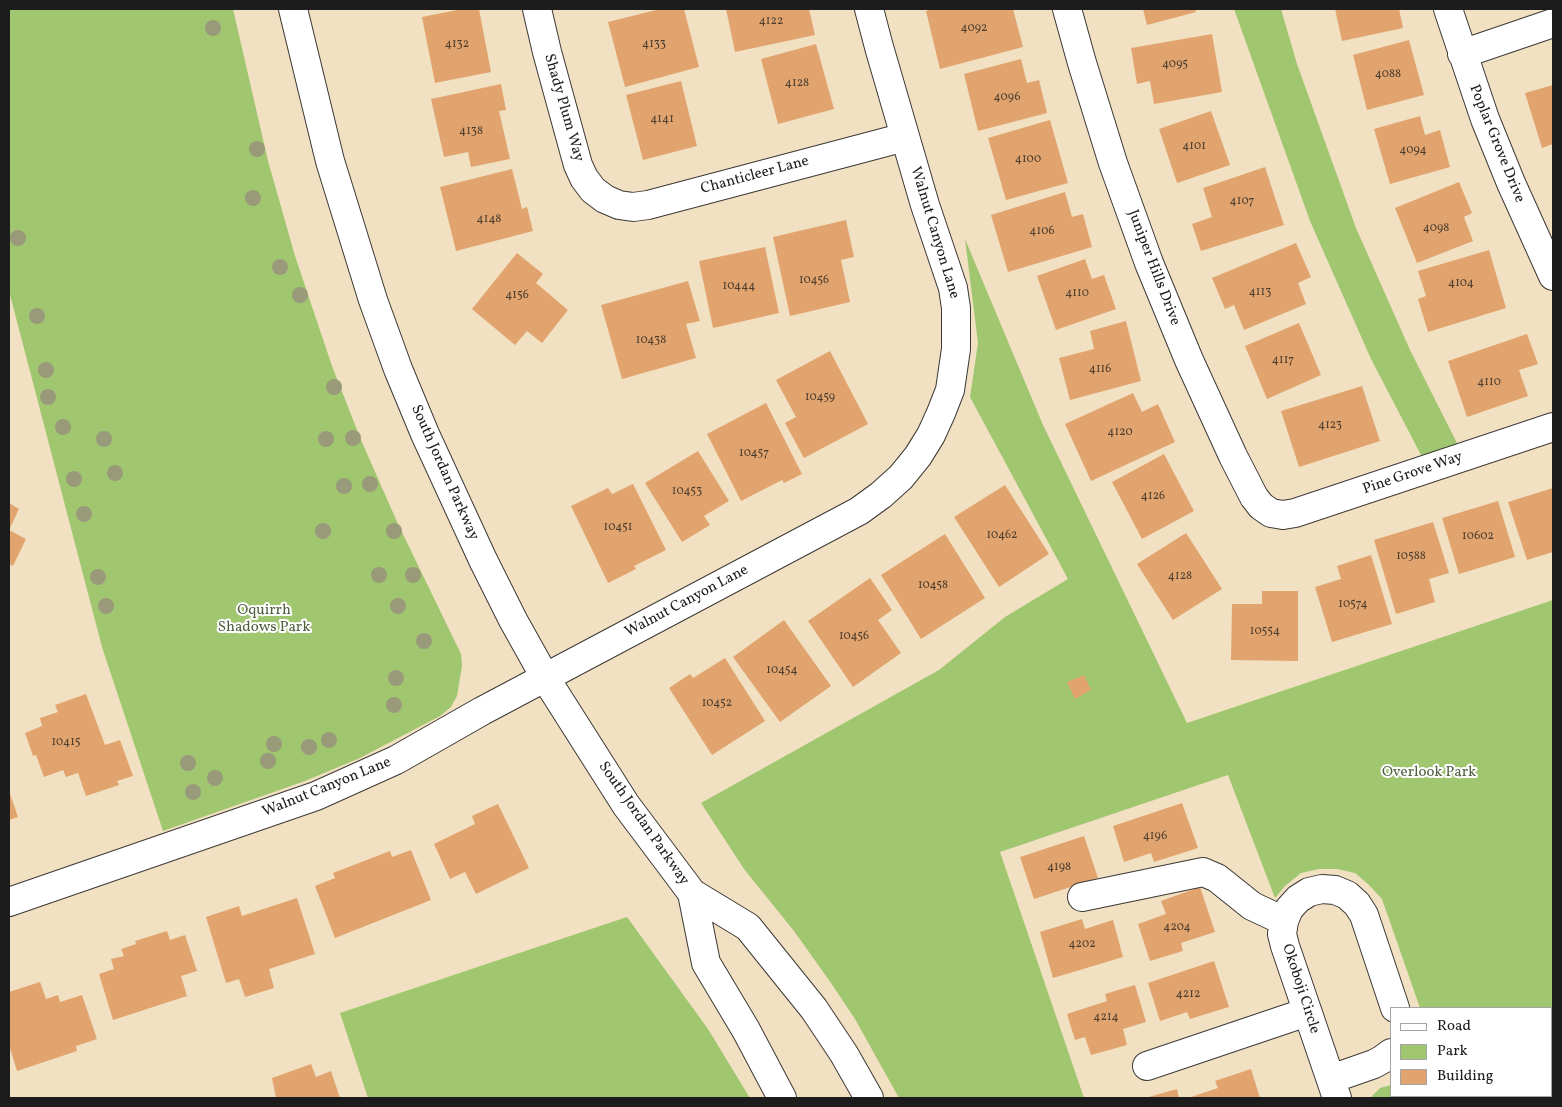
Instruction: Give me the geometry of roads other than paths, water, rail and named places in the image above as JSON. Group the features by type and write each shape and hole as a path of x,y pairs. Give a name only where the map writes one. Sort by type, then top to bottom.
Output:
{"street":[{"name":"South Jordan Parkway","path":"293,9 330,161 368,282 398,369 428,442 482,560 546,678 626,805 692,894 748,927 814,1009 844,1054 869,1098"},
{"name":"Shady Plum Way","path":"537,9 578,165 584,178 593,190 605,199"},
{"name":"Walnut Canyon Lane","path":"9,902 316,796 396,760 482,711 860,511 901,477 918,456 931,435 942,413 950,390 956,349 956,308 953,288 925,205 869,9"},
{"name":"Juniper Hills Drive","path":"1067,9 1113,164 1149,262 1189,360 1233,456 1254,497 1261,506 1271,513"},
{"name":"Poplar Grove Drive","path":"1448,9 1485,119 1510,183 1553,276"},
{"path":"1462,54 1553,24"},
{"name":"Chanticleer Lane","path":"605,199 619,205 633,207 648,205 905,137"},
{"name":"Pine Grove Way","path":"1271,513 1295,514 1553,427"},
{"path":"1082,897 1203,872 1217,878 1252,906 1284,921 1289,908 1309,892 1322,889 1335,890 1347,895 1357,904 1364,915 1395,1007"},
{"name":"South Jordan Parkway","path":"692,894 706,964 746,1030 782,1098"},
{"name":"Okoboji Circle","path":"1284,921 1282,934 1284,946 1334,1088 1390,1054"},
{"path":"1147,1066 1307,1012"}],"park label":[{"name":"Oquirrh Shadows Park","path":"264,620"},
{"name":"Overlook Park","path":"1429,773"}]}
